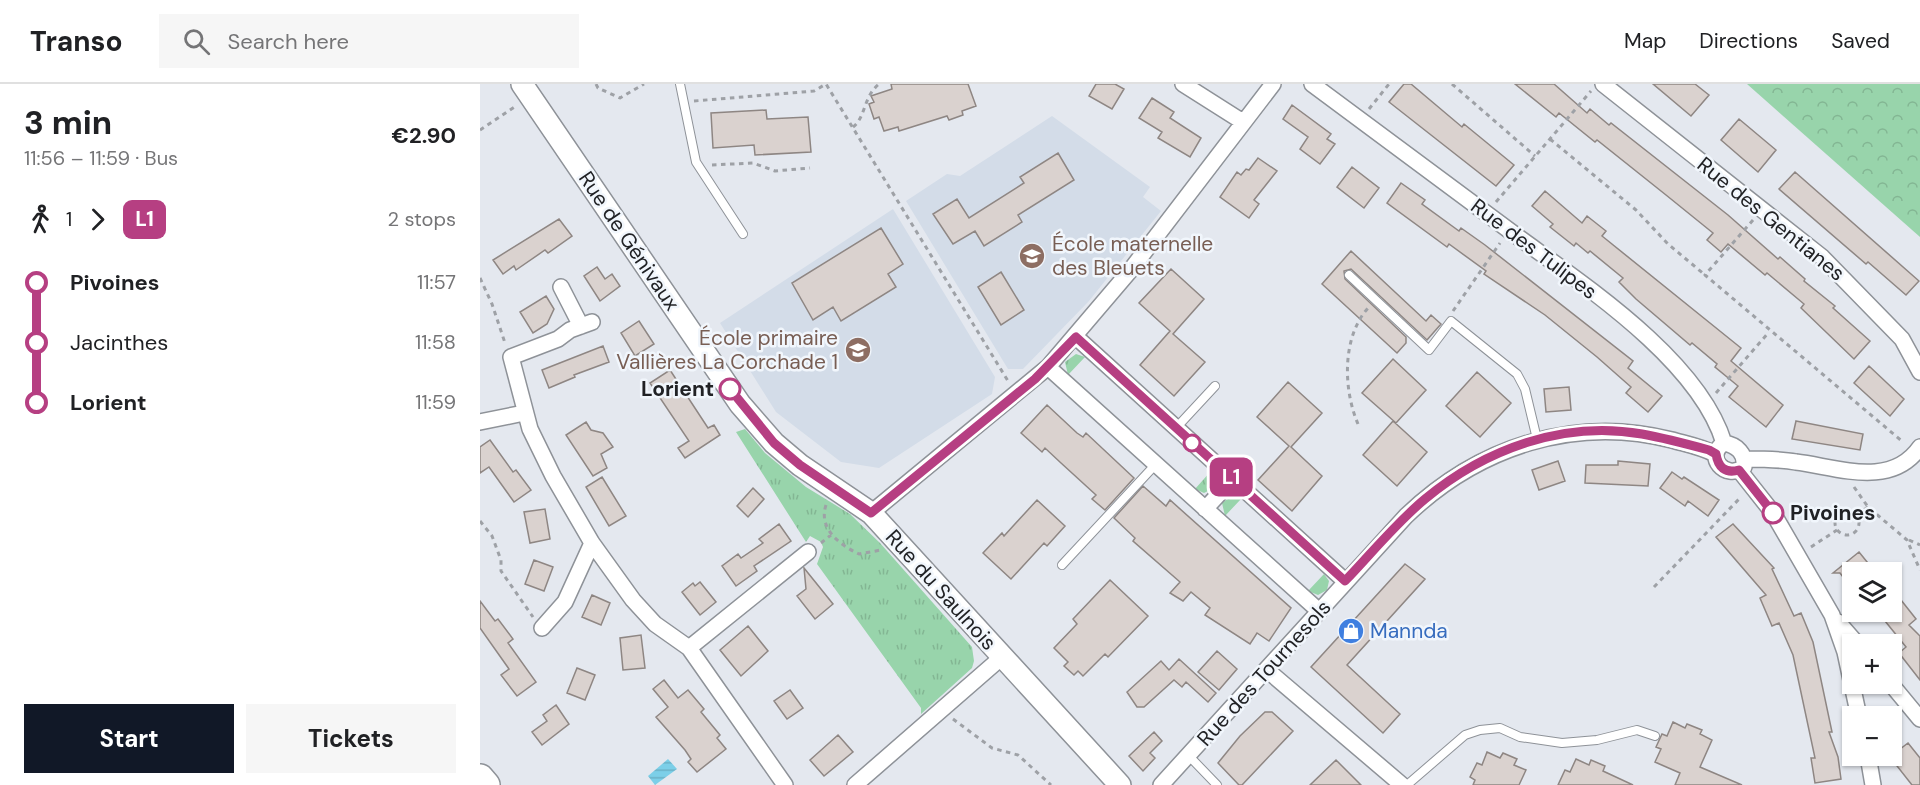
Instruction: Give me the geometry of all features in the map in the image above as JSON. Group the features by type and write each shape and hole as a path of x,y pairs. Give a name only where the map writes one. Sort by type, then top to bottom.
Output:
{"highway":[{"path":"480,778 486,785"}],"street":[{"name":"Rue de Génivaux","path":"522,84 740,404 774,443 800,465 871,513"},
{"path":"1183,84 1243,122"},
{"name":"Rue du Saulnois","path":"1120,785 871,513 1048,367 1076,337 1129,272 1273,84"},
{"name":"Rue des Tulipes","path":"1312,84 1641,331 1670,361 1704,404 1720,448"},
{"name":"Rue des Gentianes","path":"1603,84 1762,209 1846,279 1902,339 1920,372"},
{"path":"561,287 587,324 558,339 511,357 524,413 552,476 592,543 633,600 655,624 689,648 786,785"},
{"path":"1076,337 1345,581"},
{"path":"1048,367 1319,611"},
{"path":"480,422 524,413"},
{"name":"Rue des Tournesols","path":"1161,785 1408,514 1452,478 1479,461 1537,439 1588,431 1640,433 1720,448"},
{"path":"1848,634 1832,615 1773,513 1753,486 1742,465 1738,449 1720,448 1717,462 1722,470 1732,472 1742,465 1794,461 1854,472 1889,471 1918,450"},
{"path":"1205,509 1233,479"},
{"path":"542,628 565,602 592,543"},
{"path":"689,648 808,552"},
{"path":"1832,615 1845,652 1857,706"},
{"path":"855,785 1002,657"},
{"path":"1267,670 1401,784"},
{"path":"1899,694 1920,719"},
{"path":"1869,766 1872,785"}],"lane":[{"path":"680,84 696,162 743,234"},
{"path":"1349,275 1429,350 1451,321 1517,374 1525,389 1537,439"},
{"path":"1176,428 1215,386"},
{"path":"1062,566 1156,464"},
{"path":"1401,784 1466,735 1480,730 1500,728 1520,737 1562,743 1597,740 1637,730 1655,736"},
{"path":"1189,756 1217,785"}],"path":[{"path":"596,84 598,88 620,98 644,84"},
{"path":"684,102 814,91 826,84 1017,394"},
{"path":"853,127 858,123 869,93 879,84"},
{"path":"1360,120 1389,84"},
{"path":"1452,84 1535,156"},
{"path":"1486,213 1595,84"},
{"path":"480,130 518,105"},
{"path":"1550,139 1636,210 1668,244 1769,331 1918,450"},
{"path":"702,171 713,165 753,163 775,171 810,168"},
{"path":"1705,275 1762,209"},
{"path":"1451,321 1451,315 1509,230"},
{"path":"480,278 511,357"},
{"path":"1358,424 1349,403 1349,346 1358,320 1375,300"},
{"path":"1704,404 1769,331"},
{"path":"1854,472 1854,486 1868,507 1907,540 1920,546"},
{"path":"1654,587 1753,486"},
{"path":"836,488 823,513 831,535 859,554 878,551 896,540"},
{"path":"1857,516 1868,507"},
{"path":"1852,512 1857,516 1859,522 1854,533 1842,534 1837,530 1836,518 1840,513 1852,512"},
{"path":"480,521 492,536 501,560 501,571 514,593 542,628"},
{"path":"1797,556 1837,530"},
{"path":"1907,540 1920,570"},
{"path":"945,707 954,720 975,736 992,748 1018,754 1051,785"}],"shaded area":[{"name":"École maternelle des Bleuets","path":"1052,116 1150,187 1143,197 1161,211 1089,301 1023,369 1008,369 906,201 947,174 960,176"},
{"name":"École primaire Vallières La Corchade 1","path":"893,209 995,377 992,394 879,468 841,462 776,412 720,323"}],"green space":[{"path":"1747,84 1920,84 1920,237"},
{"path":"1076,354 1085,357 1068,375 1065,362"},
{"path":"745,429 765,453 806,487 850,514 880,543 972,647 974,661 972,668 921,714 921,708 817,564 823,547 821,542 810,536 806,542 736,432"},
{"path":"1211,471 1216,480 1212,489 1204,493 1195,489"},
{"path":"1233,495 1241,499 1225,516 1222,503"},
{"path":"1324,574 1329,581 1327,590 1318,595 1308,591"}],"water":[{"path":"668,759 677,769 655,785 648,776"}],"building":[{"path":"891,84 968,84 976,106 962,111 963,115 949,120 947,116 899,131 898,127 884,131 879,117 874,119 869,104 874,102 871,96 892,89"},
{"path":"1096,84 1115,84 1124,89 1112,109 1089,96"},
{"path":"1404,84 1411,84 1462,127 1464,124 1514,165 1496,186 1389,102"},
{"path":"1515,84 1554,84 1587,113 1590,109 1609,125 1611,123 1728,215 1778,259 1780,257 1870,341 1854,359 1801,308 1804,304 1767,273 1765,275 1728,244 1721,252 1707,240 1713,233 1597,140 1595,142 1559,113 1556,117"},
{"path":"1653,84 1695,84 1709,95 1691,116"},
{"path":"1152,98 1174,112 1170,118 1201,138 1190,157 1158,138 1162,132 1139,118"},
{"path":"1292,105 1331,134 1327,139 1335,144 1320,164 1300,149 1308,137 1283,119"},
{"path":"766,110 767,119 808,117 811,152 755,155 754,145 713,148 711,113"},
{"path":"1739,119 1776,150 1758,172 1721,140"},
{"path":"1058,153 1074,180 1018,215 1022,222 984,246 975,231 953,244 933,214 957,199 969,218 1024,183 1020,177"},
{"path":"1258,158 1277,171 1254,200 1259,204 1249,218 1220,197 1237,172 1241,175 1246,169 1249,170"},
{"path":"1352,167 1379,188 1364,208 1337,187"},
{"path":"1795,172 1919,281 1906,295 1868,262 1866,264 1779,189"},
{"path":"1401,183 1425,200 1422,204 1459,231 1461,228 1485,245 1633,361 1628,368 1662,396 1648,412 1626,393 1631,387 1545,315 1484,274 1486,271 1449,244 1447,247 1387,203"},
{"path":"1545,191 1582,223 1587,216 1606,231 1602,236 1741,348 1731,361 1783,405 1766,427 1729,397 1738,386 1715,367 1717,364 1692,343 1690,345 1636,299 1619,282 1623,278 1590,251 1588,253 1576,243 1574,246 1550,227 1553,224 1532,206"},
{"path":"559,219 572,236 548,253 545,250 516,270 514,266 503,274 493,260"},
{"path":"881,228 903,264 888,274 896,287 841,321 833,307 813,320 792,283"},
{"path":"1351,251 1426,321 1431,315 1441,324 1427,340 1351,269 1344,271 1345,279 1406,337 1406,343 1397,353 1322,284"},
{"path":"597,267 605,279 612,274 620,286 600,301 584,276"},
{"path":"1171,269 1204,299 1173,334 1205,362 1174,396 1140,365 1170,331 1139,303"},
{"path":"1001,272 1024,310 1001,325 978,287"},
{"path":"546,296 554,309 547,324 533,333 520,312"},
{"path":"639,321 654,344 635,356 621,333"},
{"path":"603,346 609,362 574,375 575,377 549,388 542,370"},
{"path":"1393,359 1426,390 1396,423 1362,393"},
{"path":"1869,366 1904,399 1890,416 1854,383"},
{"path":"670,370 708,428 714,425 720,435 685,458 678,448 689,441 650,383"},
{"path":"1477,372 1511,403 1480,437 1446,406"},
{"path":"1288,382 1322,413 1291,447 1322,476 1292,511 1258,480 1289,446 1257,417"},
{"path":"1569,387 1571,410 1546,412 1544,389"},
{"path":"1047,405 1077,433 1083,437 1086,433 1134,478 1105,510 1092,499 1096,495 1045,448 1042,452 1021,433"},
{"path":"1393,421 1427,452 1397,486 1363,455"},
{"path":"1796,421 1863,434 1860,450 1792,439"},
{"path":"586,422 591,430 603,433 613,447 601,454 607,468 593,476 566,435"},
{"path":"490,440 513,472 516,470 531,490 514,502 489,467 480,473 480,447"},
{"path":"1558,461 1565,481 1539,490 1532,470"},
{"path":"1618,461 1650,464 1648,486 1585,483 1586,465 1618,465"},
{"path":"1672,472 1682,479 1684,477 1719,500 1708,516 1688,501 1685,506 1660,488"},
{"path":"602,477 626,516 609,526 586,487"},
{"path":"1143,486 1166,506 1170,500 1291,608 1269,641 1257,633 1250,644 1205,615 1210,608 1191,592 1183,601 1170,593 1180,582 1133,541 1135,538 1114,518"},
{"path":"753,488 764,499 748,517 737,506"},
{"path":"1037,500 1065,526 1047,546 1044,543 1011,579 983,553 1002,533 1004,536"},
{"path":"545,509 550,539 530,543 524,512"},
{"path":"779,524 791,541 754,566 757,571 736,586 722,566 738,554 741,558 763,543 759,539"},
{"path":"1733,524 1774,568 1772,569 1794,616 1801,613 1813,642 1832,732 1829,732 1838,757 1841,779 1815,783 1811,758 1815,758 1793,655 1779,623 1772,626 1760,598 1766,595 1716,537"},
{"path":"1859,552 1867,562 1847,562"},
{"path":"534,560 553,567 544,591 525,584"},
{"path":"1405,564 1425,579 1347,665 1400,714 1383,733 1311,667"},
{"path":"1842,566 1842,576 1840,573 1833,573"},
{"path":"804,568 833,604 815,619 797,596 806,589"},
{"path":"1110,580 1148,616 1108,657 1105,654 1083,676 1078,671 1074,675 1064,666 1068,662 1054,648 1077,624 1073,619"},
{"path":"700,582 716,602 700,615 682,592 693,583 695,586"},
{"path":"592,595 610,603 601,625 582,617"},
{"path":"480,601 513,639 508,643 536,682 517,696 501,675 509,669 480,628"},
{"path":"1902,601 1916,619 1909,625 1920,636 1920,680 1902,657 1902,650 1906,647 1902,642 1902,634 1896,634 1886,622 1902,622"},
{"path":"748,626 768,651 741,676 720,650"},
{"path":"641,635 645,668 623,670 620,638"},
{"path":"1217,651 1237,669 1219,690 1198,672"},
{"path":"1179,659 1216,693 1208,702 1186,682 1182,687 1174,680 1144,707 1137,707 1127,692 1161,661 1169,670"},
{"path":"577,668 595,675 585,700 567,693"},
{"path":"664,680 678,698 688,690 704,709 701,712 720,735 717,738 726,749 697,772 688,762 691,759 685,750 656,717 668,707 653,689"},
{"path":"790,690 803,708 787,719 774,701"},
{"path":"556,705 569,724 542,745 532,732 547,721 543,715"},
{"path":"1265,712 1272,712 1293,731 1242,785 1239,785 1218,763 1240,736"},
{"path":"1673,722 1685,728 1687,724 1702,730 1700,734 1712,740 1700,767 1742,785 1675,785 1680,773 1655,762 1661,749 1656,747 1662,734 1667,736"},
{"path":"1154,732 1162,741 1150,753 1155,758 1143,771 1129,756"},
{"path":"838,735 853,752 824,776 810,760"},
{"path":"1908,743 1920,758 1920,785 1912,785 1897,766 1902,766 1902,748"},
{"path":"1487,752 1500,758 1503,753 1517,759 1514,765 1526,770 1519,785 1473,785 1475,780 1470,777 1477,763 1482,765"},
{"path":"1576,759 1589,765 1591,760 1605,766 1603,771 1633,785 1558,785 1565,770 1570,772"},
{"path":"1336,760 1361,785 1310,785"}],"bus line":[{"name":"L1","path":"730,389 774,443 800,465 871,513 1035,379 1076,337 1345,581 1408,514 1452,478 1479,461 1513,447 1561,434 1588,431 1640,433 1709,450 1716,454 1717,462 1722,470 1732,472 1739,470 1773,513"}],"place":[{"name":"École maternelle des Bleuets","path":"1032,256"},
{"name":"École primaire Vallières La Corchade 1","path":"858,350"},
{"name":"Lorient","path":"730,389"},
{"name":"Pivoines","path":"1773,513"},
{"name":"Mannda","path":"1351,631"}]}
